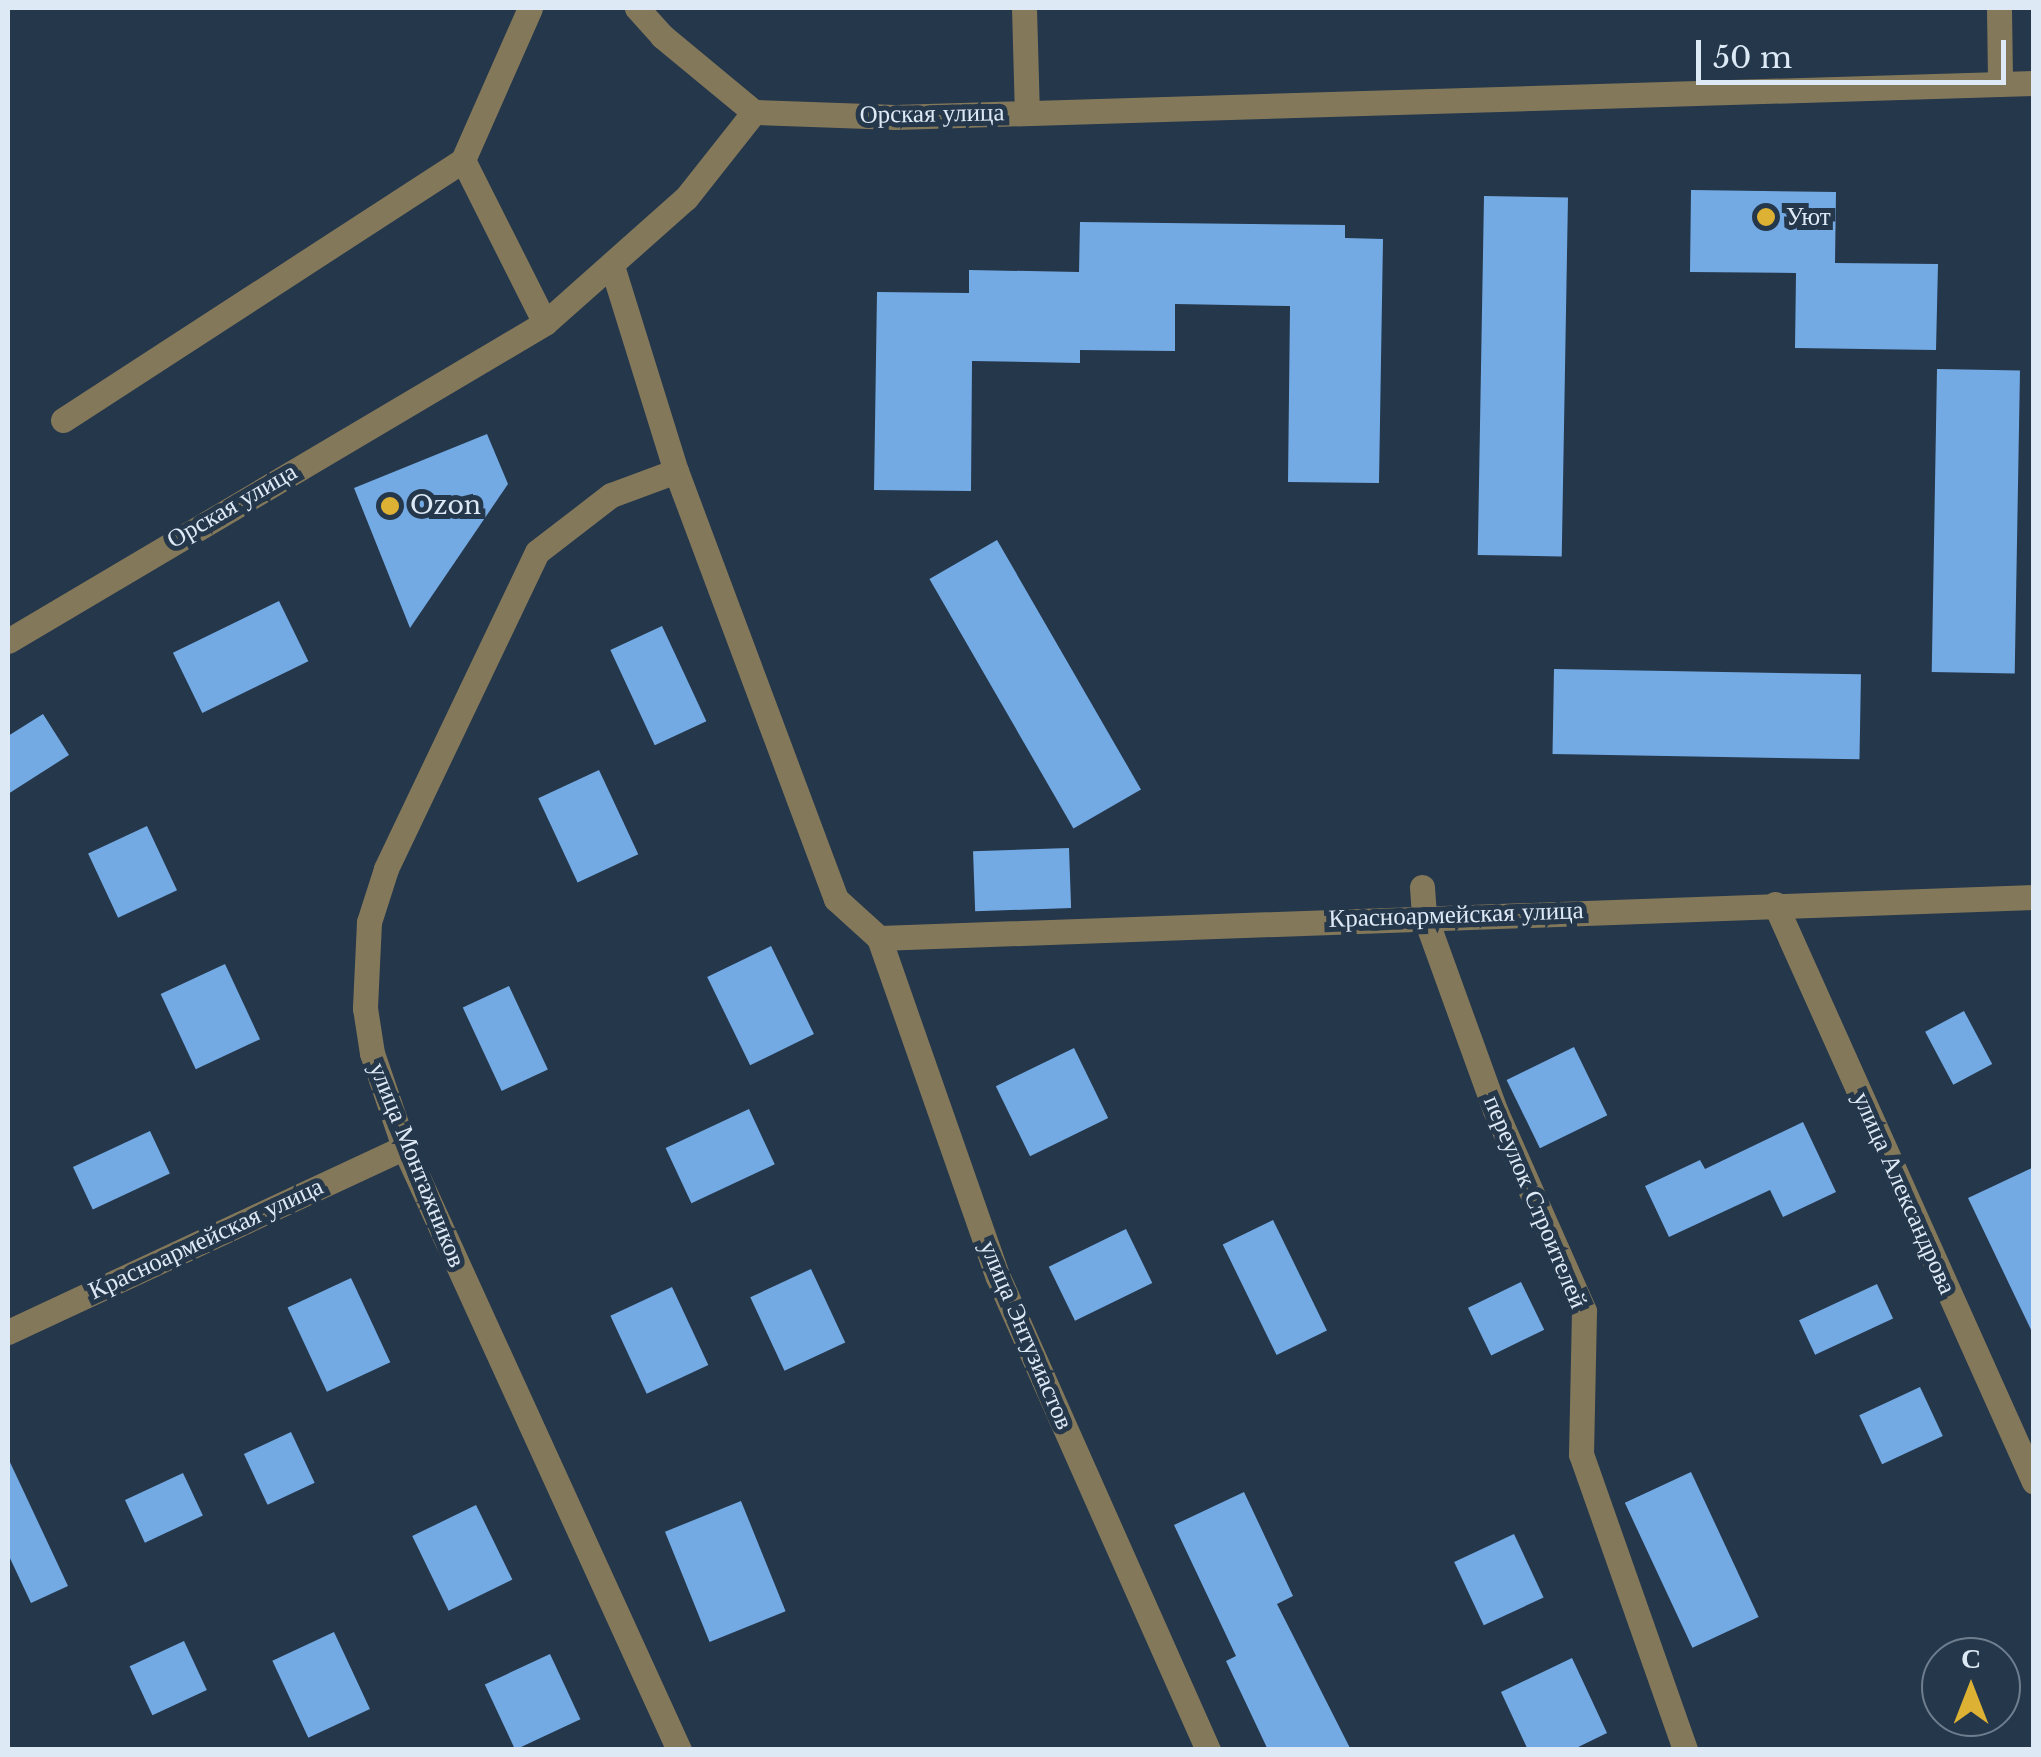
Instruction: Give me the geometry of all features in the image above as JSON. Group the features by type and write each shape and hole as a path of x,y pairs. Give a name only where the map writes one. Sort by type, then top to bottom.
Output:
{"street":[{"path":"63,420 463,160 530,8"},
{"path":"637,8 754,112"},
{"path":"1024,8 1027,113"},
{"path":"1999,8 2000,84"},
{"name":"Орская улица","path":"8,641 545,323 613,269 686,198 754,112 1027,113 2034,83"},
{"path":"463,160 545,323"},
{"path":"613,269 676,471 836,899 879,938"},
{"name":"улица Монтажников","path":"676,471 612,495 537,552 386,869 369,922 365,1008 372,1053 404,1147 679,1750"},
{"name":"переулок Строителей","path":"1422,887 1424,914 1495,1110 1584,1312 1581,1454 1685,1750"},
{"name":"Красноармейская улица","path":"879,938 1036,938 1424,914 2034,898"},
{"name":"улица Александрова","path":"1774,904 2034,1482"},
{"name":"улица Энтузиастов","path":"879,938 998,1277 1208,1750"},
{"name":"Красноармейская улица","path":"8,1332 404,1147"}],"building":[{"path":"1691,190 1836,192 1835,263 1938,264 1936,350 1795,348 1796,273 1690,272"},
{"path":"1484,196 1568,197 1562,556 1478,555"},
{"path":"1080,222 1345,225 1345,238 1383,239 1379,483 1288,482 1290,306 1175,304 1175,351 1080,350 1080,363 972,361 971,491 874,490 877,292 969,293 969,270 1079,272"},
{"path":"1937,369 2020,370 2015,673 1932,672"},
{"path":"487,434 508,484 410,628 354,488"},
{"path":"997,540 1141,789 1073,828 929,579"},
{"path":"279,601 308,661 202,713 173,653"},
{"path":"662,626 706,721 655,745 610,650"},
{"path":"1554,669 1861,674 1859,759 1553,754"},
{"path":"43,714 69,755 8,794 8,736"},
{"path":"599,770 638,854 578,883 538,798"},
{"path":"147,826 177,890 118,918 88,853"},
{"path":"1069,848 1071,908 975,911 973,851"},
{"path":"771,946 814,1034 750,1065 707,977"},
{"path":"225,964 260,1039 196,1069 161,994"},
{"path":"509,986 548,1069 502,1091 463,1008"},
{"path":"1964,1011 1992,1064 1953,1085 1925,1032"},
{"path":"1574,1047 1607,1115 1540,1148 1507,1080"},
{"path":"1074,1048 1108,1118 1030,1156 996,1086"},
{"path":"749,1109 775,1164 691,1203 666,1148"},
{"path":"1803,1122 1836,1192 1783,1217 1770,1190 1669,1237 1645,1186 1700,1160 1705,1169"},
{"path":"150,1131 170,1174 93,1210 73,1167"},
{"path":"2034,1167 2034,1336 1968,1198"},
{"path":"1273,1220 1327,1331 1277,1355 1223,1245"},
{"path":"1126,1229 1152,1283 1075,1321 1049,1267"},
{"path":"811,1269 845,1342 785,1371 750,1297"},
{"path":"351,1278 390,1362 327,1392 288,1308"},
{"path":"1521,1282 1544,1330 1491,1355 1468,1308"},
{"path":"1877,1284 1893,1318 1815,1355 1799,1320"},
{"path":"672,1287 708,1365 647,1394 610,1316"},
{"path":"1920,1387 1943,1436 1882,1464 1859,1415"},
{"path":"291,1432 315,1483 268,1505 244,1454"},
{"path":"8,1458 68,1586 31,1603 8,1554"},
{"path":"1691,1472 1759,1617 1692,1648 1625,1503"},
{"path":"183,1473 203,1516 145,1543 125,1500"},
{"path":"1244,1492 1293,1596 1277,1604 1351,1750 1268,1750 1226,1661 1236,1656 1174,1525"},
{"path":"741,1501 786,1611 710,1642 665,1532"},
{"path":"476,1505 512,1580 449,1611 412,1536"},
{"path":"1514,1534 1544,1597 1484,1625 1454,1562"},
{"path":"334,1632 370,1709 308,1738 272,1661"},
{"path":"184,1641 207,1690 152,1715 130,1666"},
{"path":"550,1654 580,1719 515,1750 485,1684"},
{"path":"1572,1658 1607,1733 1572,1750 1528,1750 1501,1692"}],"place":[{"name":"Уют","path":"1766,217"},
{"name":"Ozon","path":"390,506"}]}
